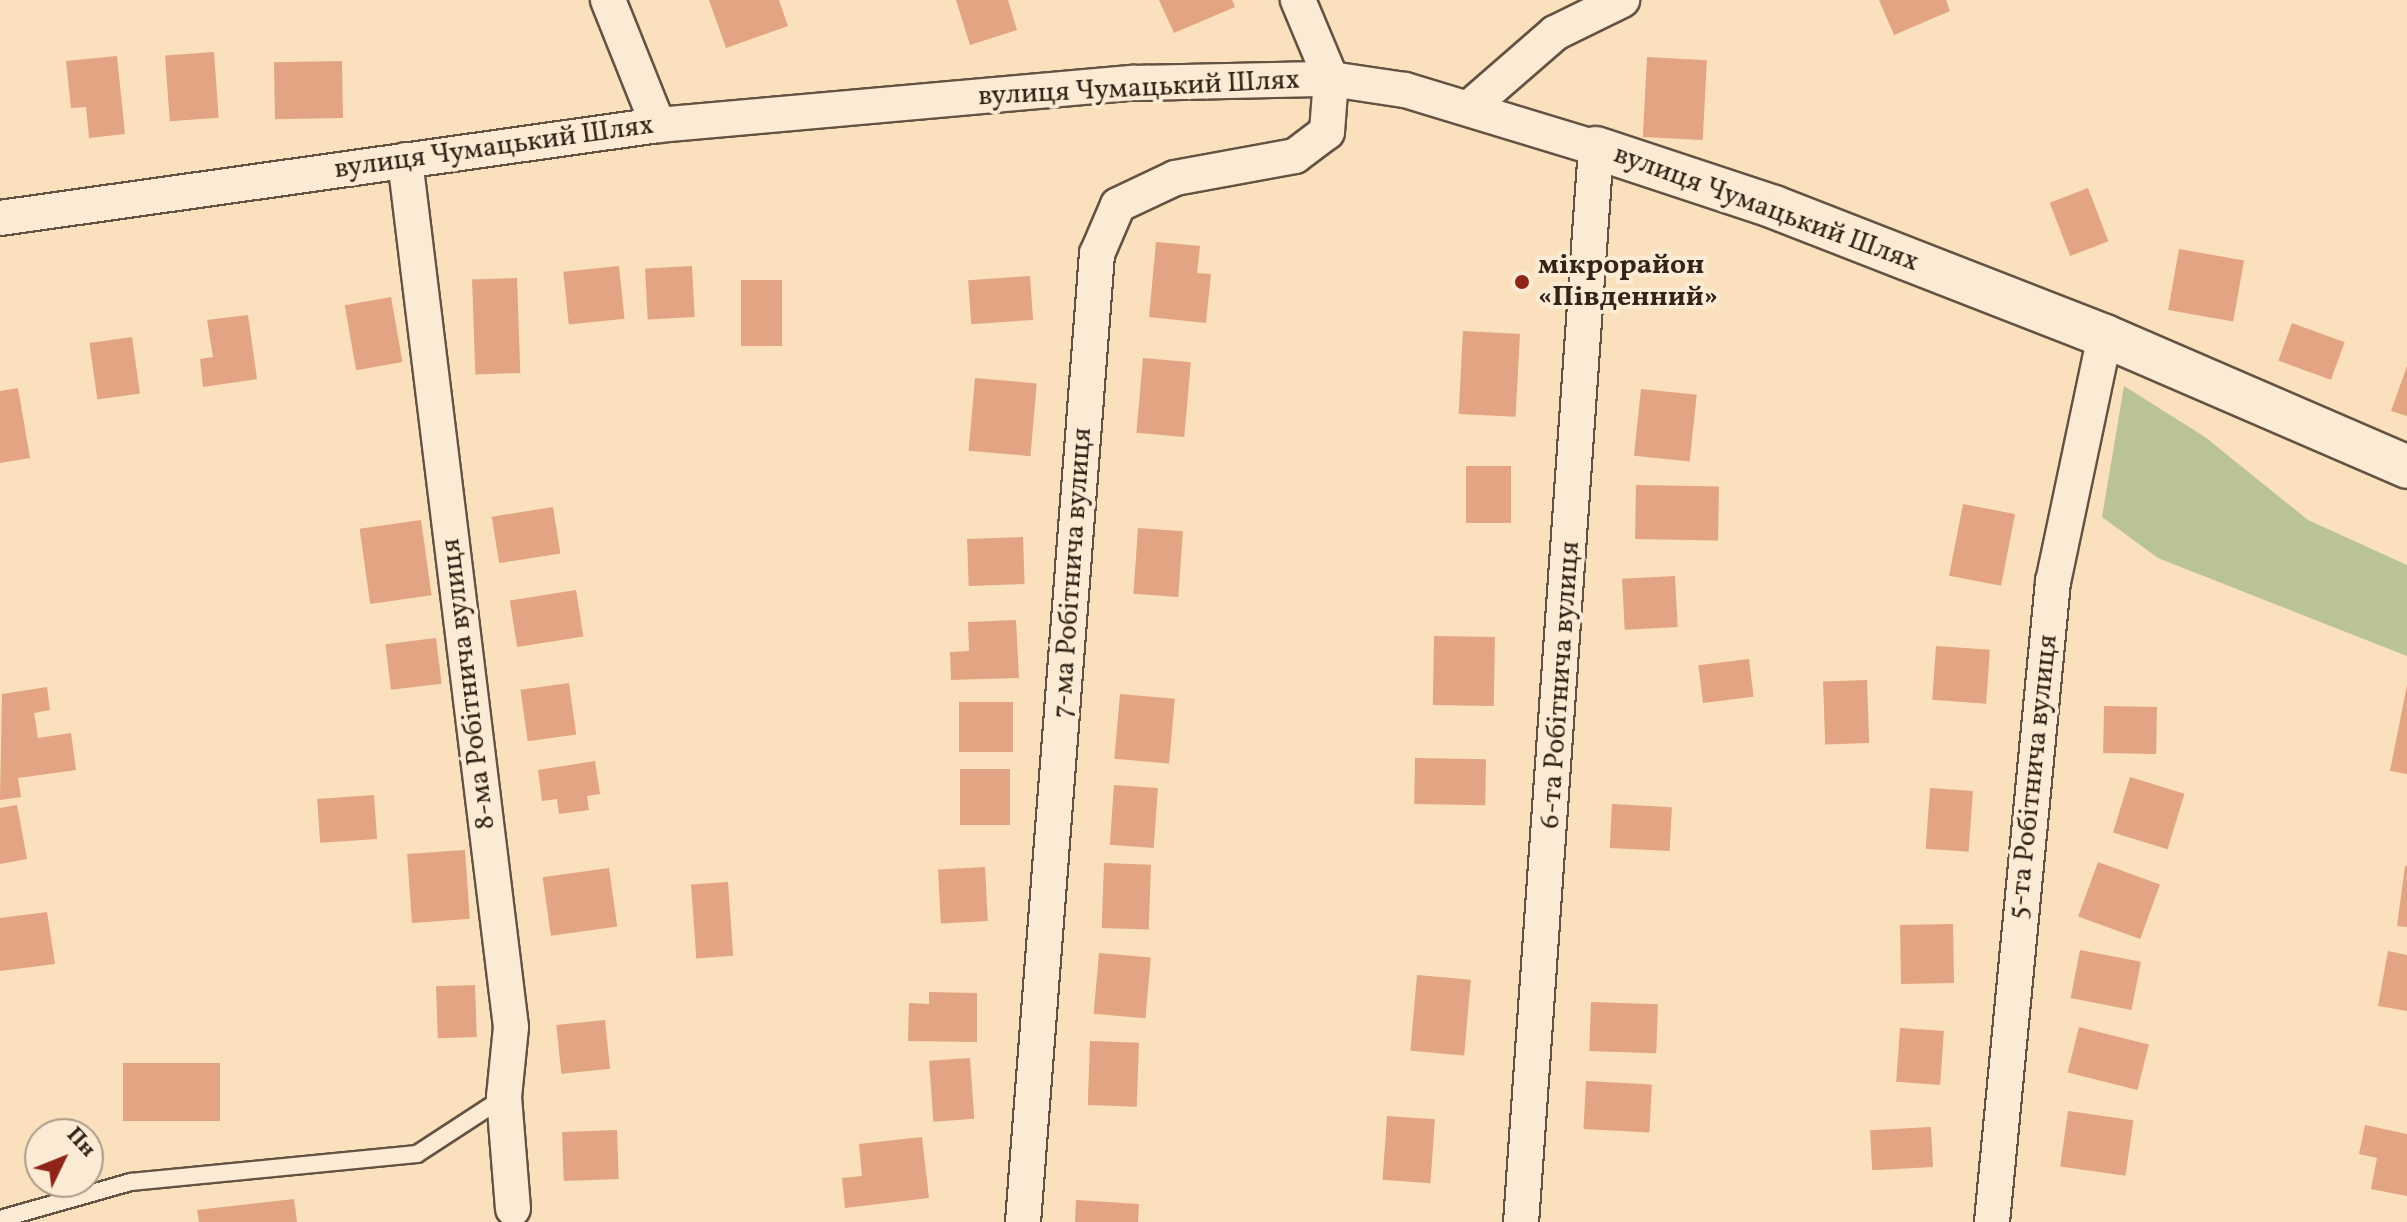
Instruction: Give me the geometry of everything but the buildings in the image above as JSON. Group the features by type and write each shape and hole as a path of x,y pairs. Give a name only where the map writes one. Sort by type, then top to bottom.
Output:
{"street":[{"path":"608,0 658,125"},
{"path":"1298,0 1331,79"},
{"path":"1470,107 1555,33 1622,0"},
{"name":"вулиця Чумацький Шлях","path":"0,218 658,125 1133,83 1331,79 1470,107 1774,207 2105,336 2407,467"},
{"name":"7-ма Робітнича вулиця","path":"1023,1222 1097,254 1118,205 1175,178 1295,156 1327,132 1331,79"},
{"name":"6-та Робітнича вулиця","path":"1521,1222 1596,148"},
{"name":"8-ма Робітнича вулиця","path":"405,160 511,1027 504,1097 513,1209"},
{"name":"5-та Робітнича вулиця","path":"1992,1222 2053,582 2105,336"}],"lane":[{"path":"0,1219 131,1182 417,1154 504,1097"}],"green space":[{"path":"2124,386 2205,437 2308,520 2407,565 2407,656 2158,558 2102,517"}],"place":[{"name":"мікрорайон «Південний»","path":"1522,282"}]}
